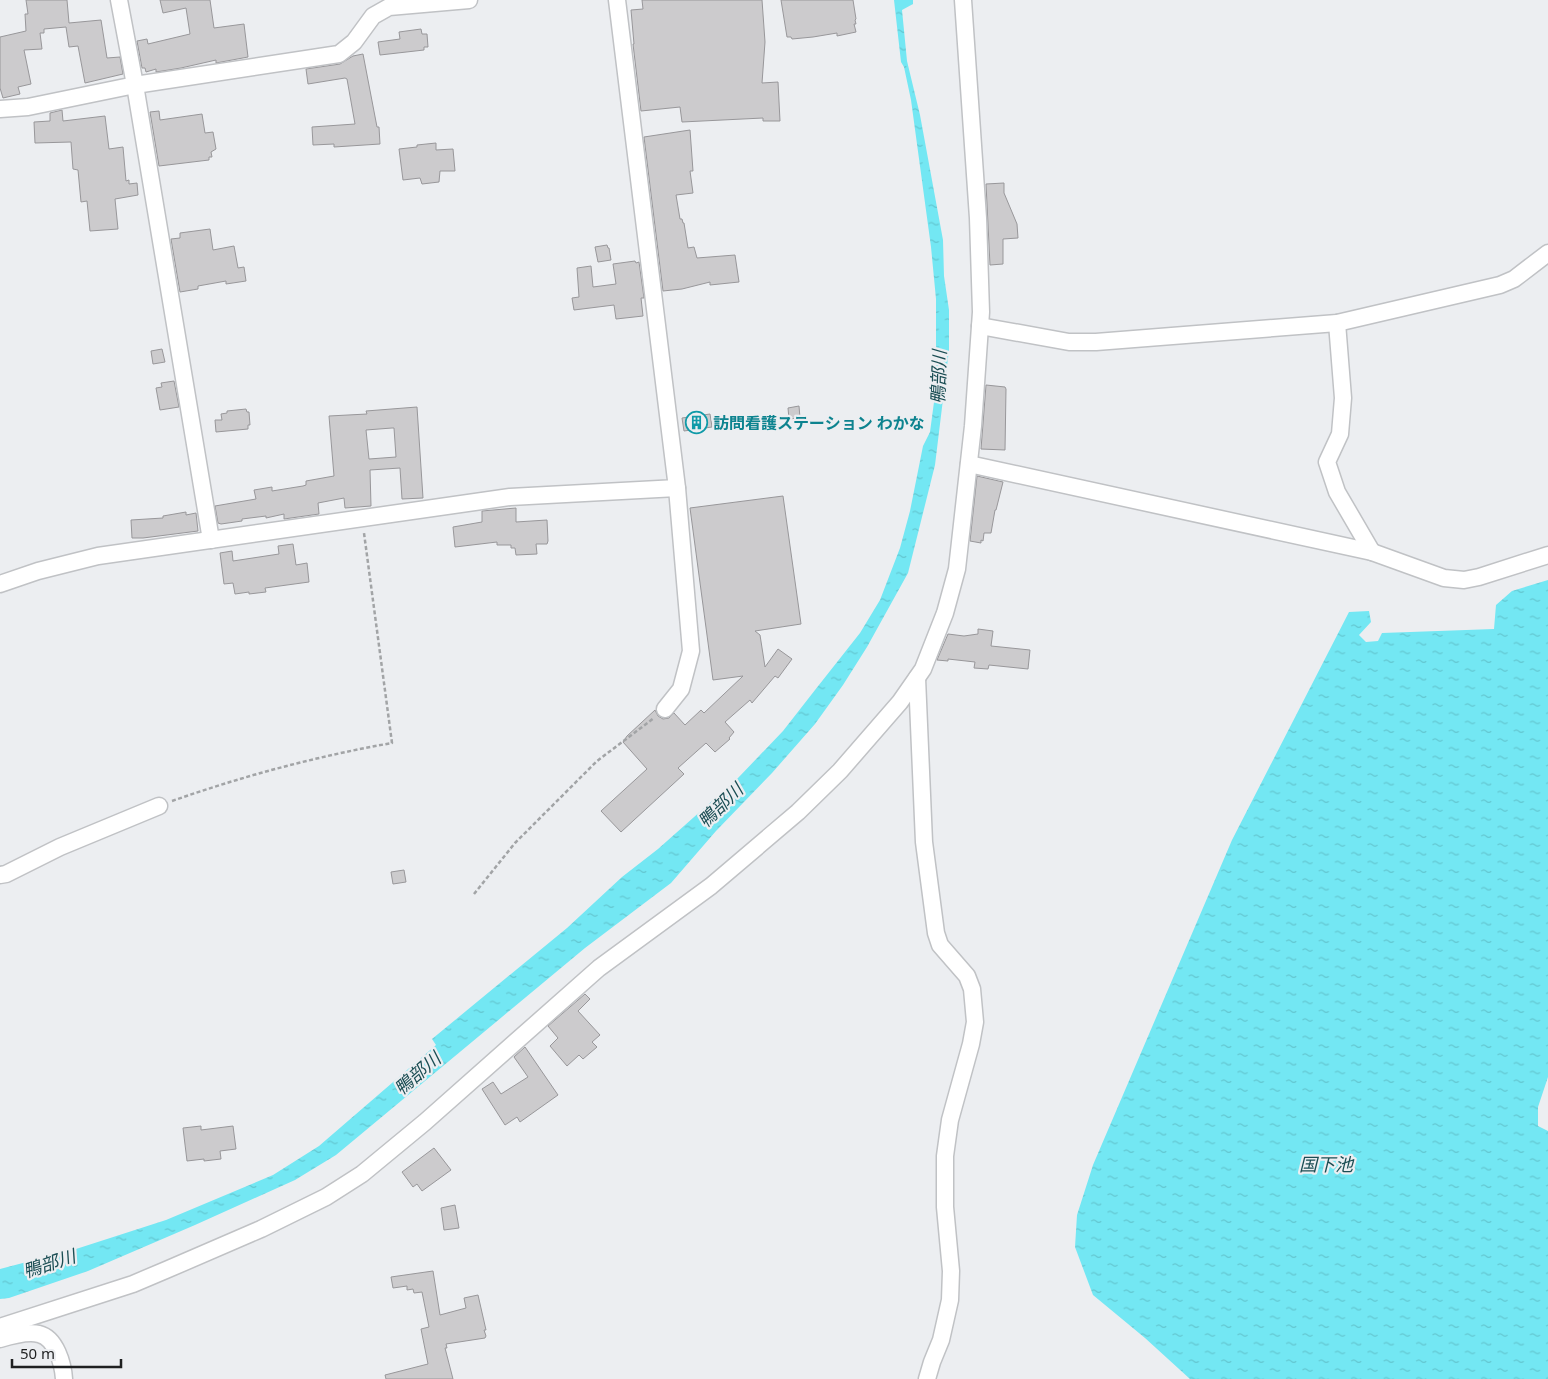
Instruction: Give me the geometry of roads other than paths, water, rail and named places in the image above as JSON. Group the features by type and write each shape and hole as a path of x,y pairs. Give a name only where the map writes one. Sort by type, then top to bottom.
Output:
{"street":[{"path":"119,0 211,540"},
{"path":"0,109 28,107 135,85 339,54 354,42 373,16 390,7 469,0"},
{"path":"617,0 677,488 691,651 681,689 665,709"},
{"path":"0,1327 133,1284 261,1229 326,1197 362,1174 433,1116 599,968 711,886 798,812 840,770 900,702 923,669 945,613 957,569 969,464 980,326 978,218 963,0"},
{"path":"980,326 1069,342 1096,342 1337,323 1500,285 1514,279 1548,253"},
{"path":"1337,323 1343,398 1340,434 1327,462 1337,492 1372,552"},
{"path":"969,464 1372,552 1444,578 1464,580 1548,555"},
{"path":"0,584 38,571 98,556 510,497 677,488"},
{"path":"917,678 924,842 936,933 940,945 966,976 972,989 975,1022 972,1044 950,1120 945,1156 945,1208 951,1271 950,1300 940,1340 927,1379"},
{"path":"0,875 6,874 60,847 159,806"},
{"path":"0,1339 16,1334 39,1334 51,1342 58,1353 64,1379"}],"water":[{"name":"鴨部川","path":"894,0 913,0 913,4 902,10 907,61 920,115 943,240 944,276 949,310 949,350 935,465 908,573 867,647 843,685 815,724 772,773 716,831 671,883 585,948 336,1155 295,1180 88,1271 9,1298 0,1299 0,1269 76,1249 166,1220 273,1175 319,1146 436,1045 432,1039 567,928 622,877 658,849 738,778 783,731 860,633 880,600 900,548 910,511 923,446 930,432 936,387 936,299 931,247 911,100 904,67 901,62"},
{"name":"国下池","path":"1548,580 1548,1077 1538,1107 1538,1126 1548,1131 1548,1379 1190,1379 1145,1338 1093,1295 1075,1247 1077,1215 1093,1165 1232,840 1349,612 1369,611 1371,622 1359,635 1366,642 1378,641 1382,633 1494,629 1496,605 1512,591"}],"place":[{"name":"訪問看護ステーション わかな","path":"697,423"}]}
